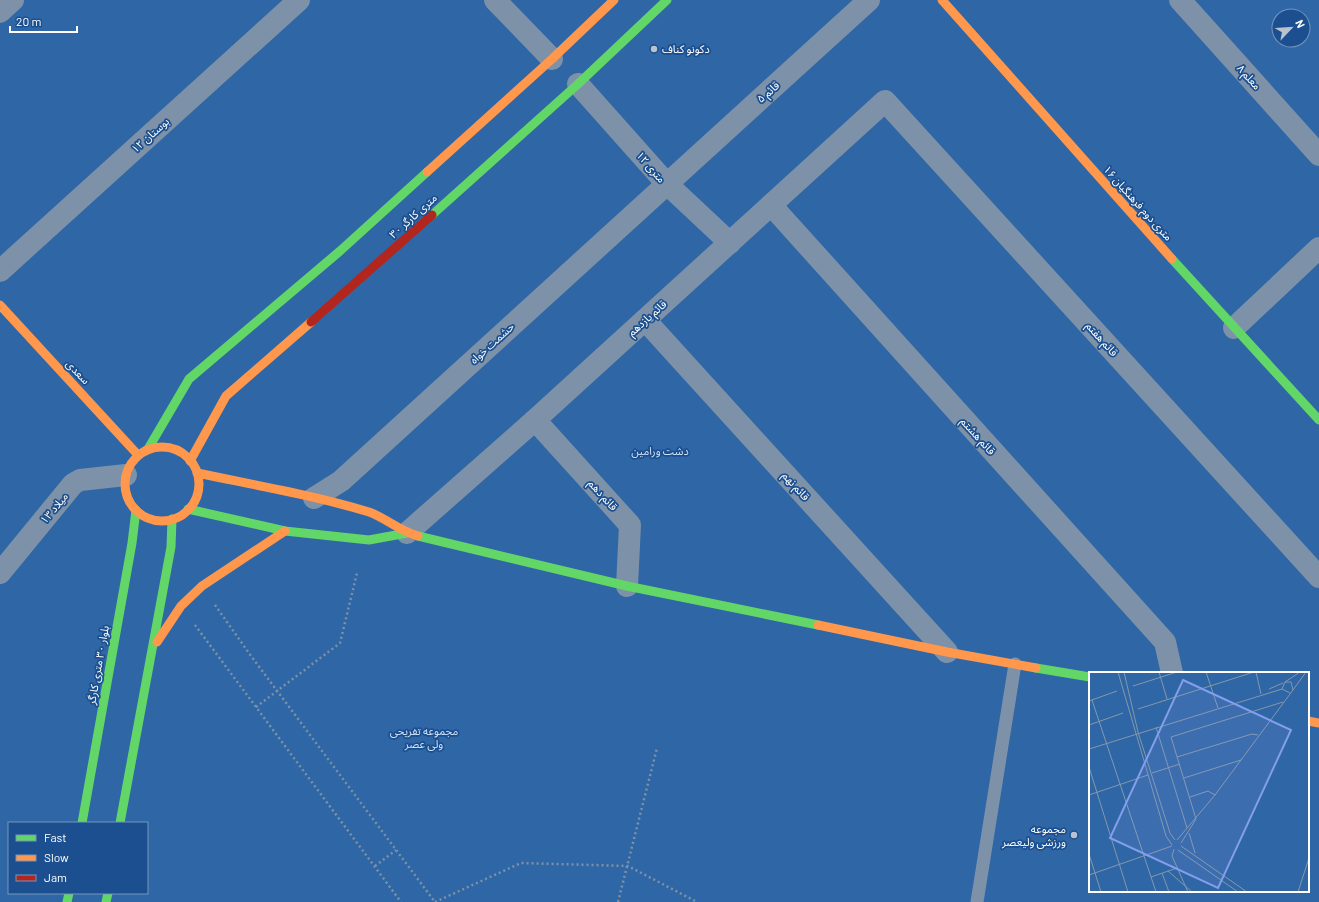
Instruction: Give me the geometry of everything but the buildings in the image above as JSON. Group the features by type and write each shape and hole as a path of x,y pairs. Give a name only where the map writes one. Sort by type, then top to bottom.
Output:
{"main road":[{"path":"148,449 189,379 342,254 614,0"},
{"name":"۳۰ متری کارگر","path":"190,461 226,396 578,84 666,0"},
{"name":"۱۶ متری دوم فرهنگیان","path":"942,0 1234,328 1319,420"},
{"name":"سعدی","path":"0,305 138,455"},
{"path":"167,447 176,450 190,461 197,473 198,483 194,501 188,509 172,519 162,520 144,516 130,503 126,494 125,485 128,467 138,455 148,449 167,447"},
{"path":"197,473 314,498 371,513 407,533 627,586 947,652 1089,677"},
{"path":"188,509 285,531 369,540 407,533"},
{"name":"بلوار ۳۰ متری کارگر","path":"82,822 132,543 136,510"},
{"path":"120,822 171,547 172,519"},
{"path":"152,648 181,606 202,586 285,531"},
{"path":"1309,721 1319,723"}],"street":[{"path":"0,12 13,0"},
{"name":"بوستان ۱۲","path":"0,271 299,0"},
{"path":"495,0 552,59"},
{"name":"قائم ۵","path":"666,184 869,0"},
{"name":"معلم ۸","path":"1180,0 1319,155"},
{"name":"۱۲ متری","path":"578,84 666,184 730,243"},
{"name":"قائم یازدهم","path":"407,533 535,420 885,100"},
{"name":"قائم هفتم","path":"885,100 1319,577"},
{"name":"حشمت خواه","path":"314,498 341,481 666,184"},
{"name":"قائم هشتم","path":"771,205 1165,642 1172,672"},
{"path":"1234,328 1319,248"},
{"name":"قائم نهم","path":"645,320 947,652"},
{"name":"قائم دهم","path":"535,420 630,525 627,586"},
{"name":"میلاد ۱۳","path":"3,561 73,484 80,480 126,475"}],"lane":[{"path":"977,902 1015,664"}],"path":[{"path":"256,707 340,643 358,573"},
{"path":"202,586 251,656 435,902 521,863 628,866 697,902"},
{"path":"181,606 401,902"},
{"path":"618,902 657,748"},
{"path":"375,866 396,850"}],"green space":[{"name":"دشت ورامین","path":"0,0 1319,0 1319,902 0,902"}],"traffic: fast":[{"path":"432,215 578,84 667,0"},
{"path":"148,449 189,379 340,251 427,172"},
{"path":"1172,259 1319,420"},
{"path":"188,509 285,531 369,540 407,533"},
{"path":"82,822 132,543 136,510"},
{"path":"120,822 171,547 172,519"},
{"path":"418,536 627,586 818,625"},
{"path":"1036,668 1089,677"},
{"path":"67,902 69,894"},
{"path":"106,902 108,894"}],"traffic: slow":[{"path":"427,172 552,59 614,0"},
{"path":"942,0 1172,259"},
{"path":"0,305 138,455"},
{"path":"190,461 226,396 311,322"},
{"path":"162,447 176,450 188,458 196,470 199,484 196,498 188,510 176,518 162,521 148,518 136,510 128,498 125,484 128,470 136,458 148,450 162,447"},
{"path":"197,473 327,500 369,512 411,534 418,536"},
{"path":"157,642 181,606 202,586 285,531"},
{"path":"818,625 947,652 1036,668"},
{"path":"1309,721 1319,723"}],"traffic: jam":[{"path":"311,322 432,215"}],"place":[{"name":"دکونو کناف","path":"654,49"},
{"name":"مجموعه ورزشی ولیعصر","path":"1074,835"}],"park label":[{"name":"مجموعه تفریحی ولی عصر","path":"424,737"}]}
